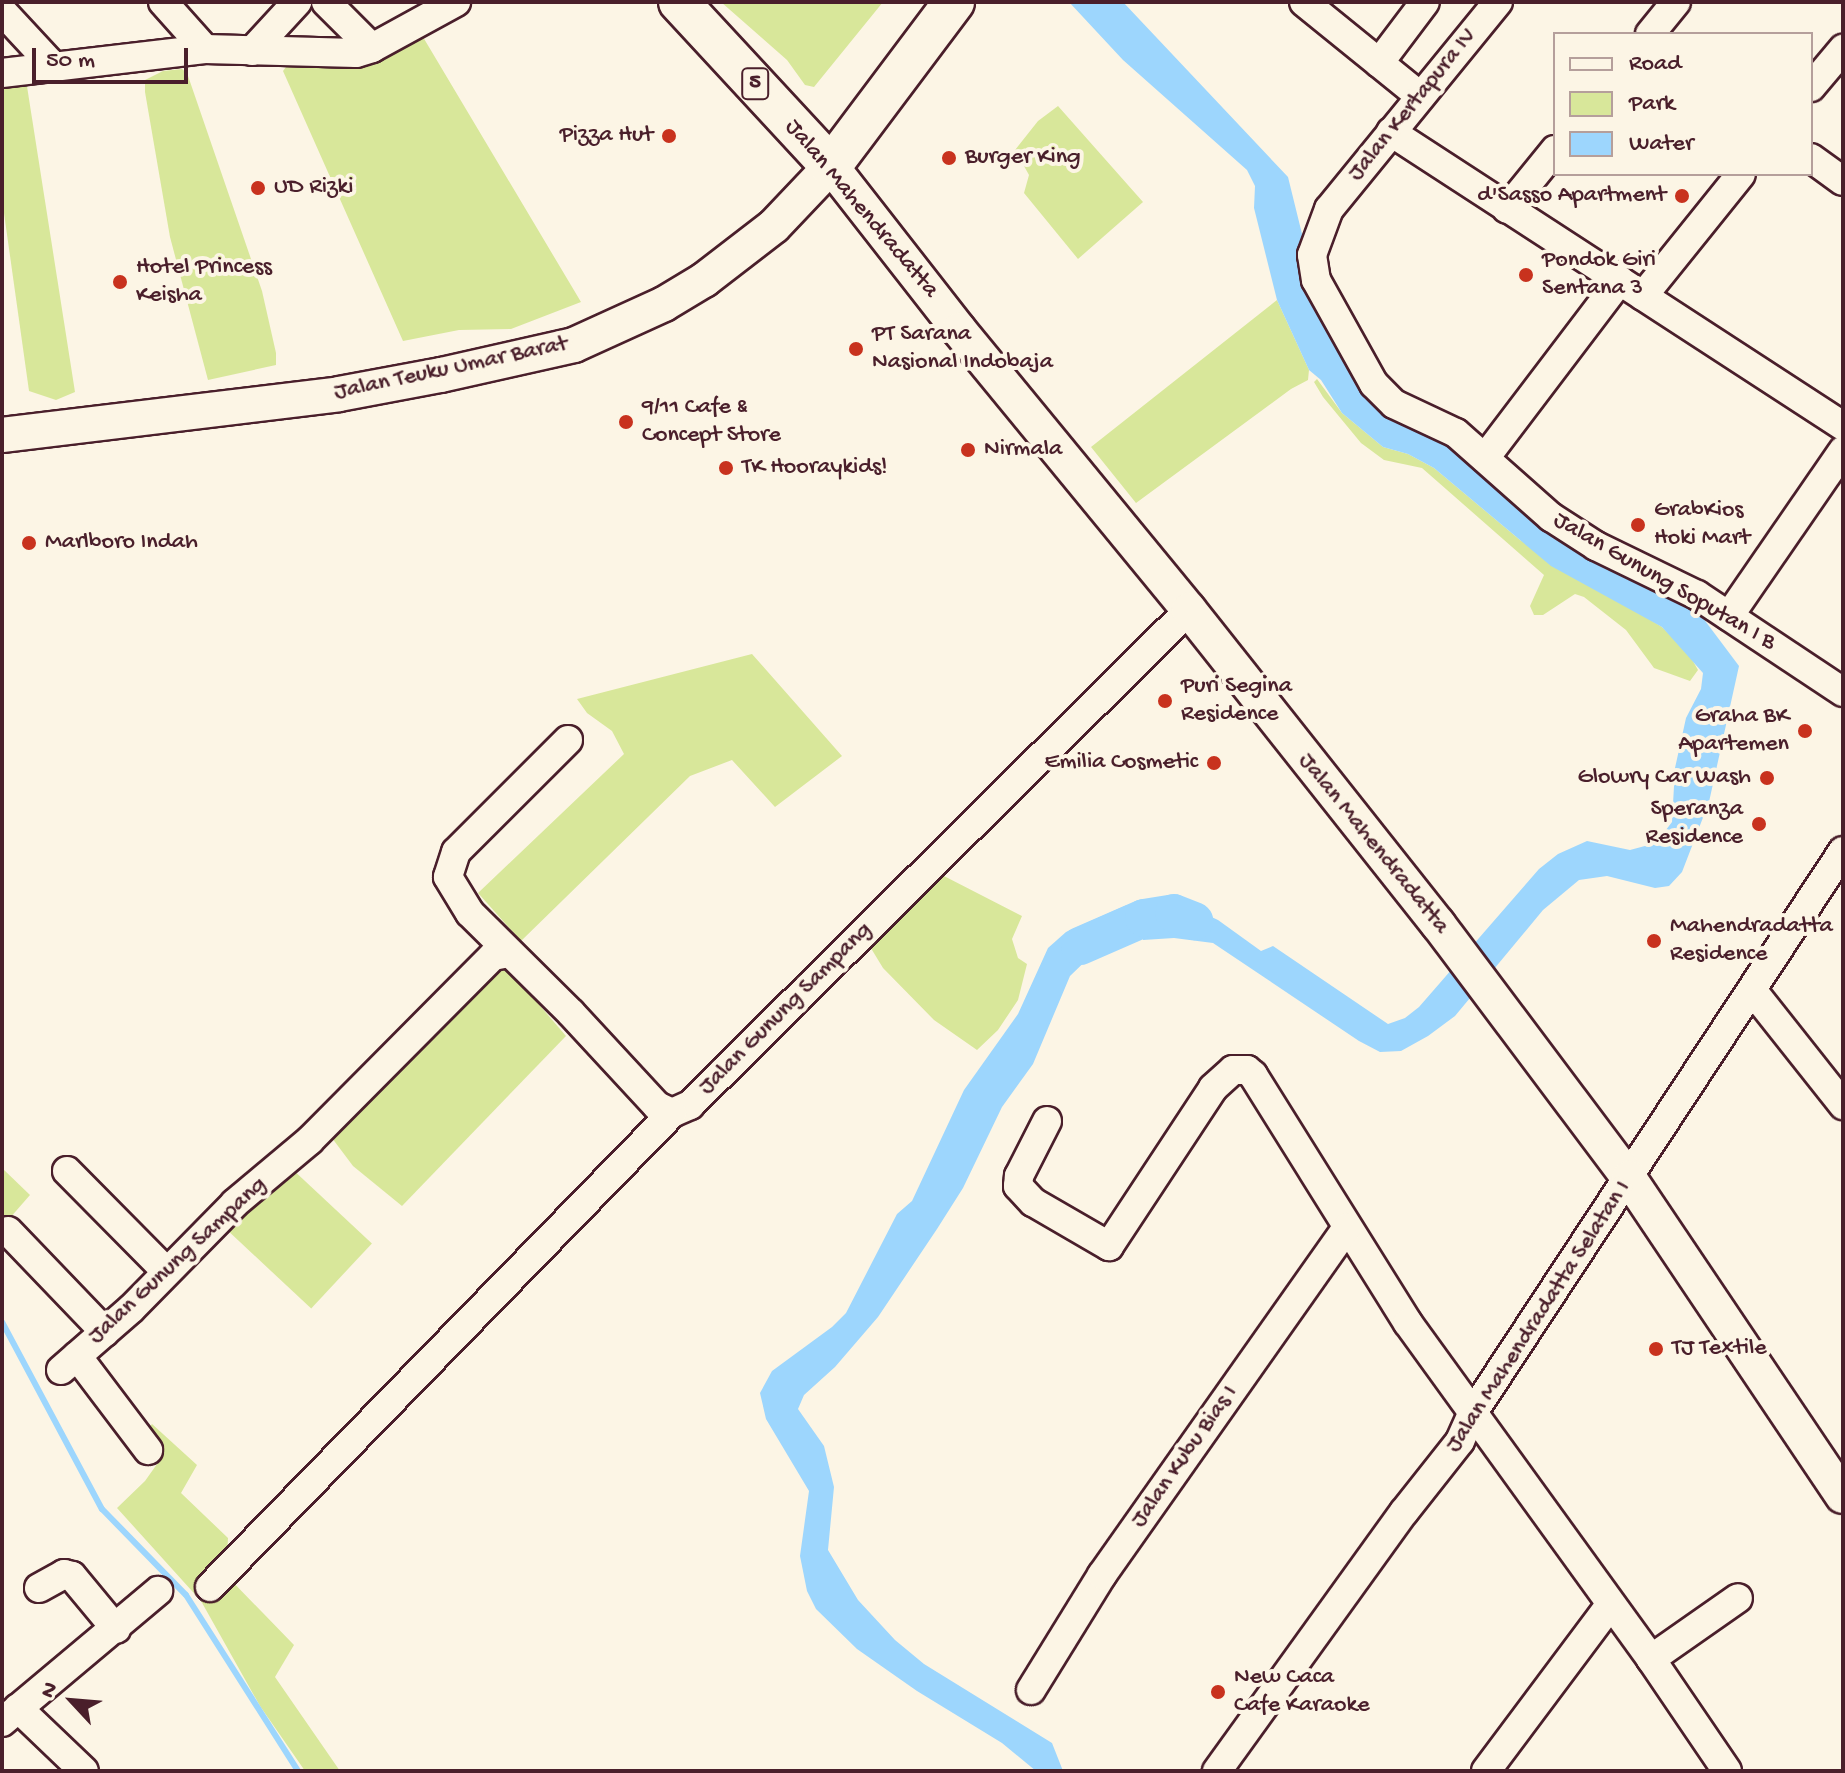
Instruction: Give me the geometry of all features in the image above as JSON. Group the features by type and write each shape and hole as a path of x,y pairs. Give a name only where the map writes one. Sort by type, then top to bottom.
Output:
{"highway":[{"name":"Jalan Mahendradatta","path":"679,2 831,166"},
{"name":"Jalan Teuku Umar Barat","path":"831,166 954,2"}],"main road":[{"name":"Jalan Teuku Umar Barat","path":"2,435 339,394 574,345 652,310 704,280 774,226 831,166"},
{"name":"Jalan Mahendradatta","path":"831,166 959,330 1189,610 1489,991 1629,1178 1843,1496"}],"street":[{"path":"163,2 205,49"},
{"path":"252,51 297,2"},
{"path":"326,2 372,48"},
{"path":"2,73 205,49 337,54 372,48 456,2"},
{"path":"1379,63 1425,2"},
{"name":"Jalan Kertapura IV","path":"1329,209 1498,2"},
{"path":"1652,32 1676,2"},
{"path":"1318,6 1420,96"},
{"path":"2,11 54,67"},
{"path":"1813,85 1843,49"},
{"path":"1391,132 1843,426"},
{"path":"1507,209 1553,152"},
{"path":"1813,159 1843,181"},
{"path":"1485,458 1632,288 1739,176"},
{"name":"Jalan Gunung Soputan I B","path":"1329,209 1312,255 1316,280 1374,384 1394,404 1456,433 1551,517 1584,539 1697,595 1843,692"},
{"path":"1729,616 1843,451"},
{"name":"Jalan Gunung Sampang","path":"210,1587 672,1113 690,1105 1189,610"},
{"path":"568,740 456,852 448,877 470,913 571,1013 657,1106 672,1113"},
{"name":"Jalan Mahendradatta Selatan I","path":"1217,1771 1404,1512 1445,1462 1472,1414 1843,851"},
{"name":"Jalan Gunung Sampang","path":"148,1450 69,1363 105,1332 235,1203 309,1141 493,956 509,953"},
{"path":"1752,990 1843,1105"},
{"path":"1047,1121 1019,1176 1018,1186 1033,1202 1109,1246 1213,1088 1233,1070 1247,1070 1258,1081 1408,1323 1651,1659 1727,1771"},
{"path":"67,1171 166,1271"},
{"name":"Jalan Kubu Bias I","path":"1031,1690 1102,1575 1347,1228"},
{"path":"8,1231 105,1332"},
{"path":"39,1588 64,1574 72,1576 116,1629"},
{"path":"84,1771 10,1715 158,1591"},
{"path":"1651,1659 1738,1598"},
{"path":"1486,1771 1610,1605"}],"green space":[{"path":"721,2 883,2 814,87 805,85 787,60"},
{"path":"420,32 581,302 511,329 459,330 403,341 283,71 286,67 349,67"},
{"path":"182,69 187,73 262,291 276,353 276,365 208,380 170,237 145,92 145,80 163,71"},
{"path":"26,80 75,392 56,400 29,391 2,199 2,85"},
{"path":"1058,106 1143,202 1078,259 1024,193 1029,175 1015,150 1038,121"},
{"path":"1277,300 1309,370 1308,380 1291,389 1136,503 1091,447"},
{"path":"1317,379 1342,413 1383,447 1408,454 1434,468 1520,540 1662,627 1689,654 1698,670 1690,681 1654,668 1626,630 1584,597 1575,594 1543,615 1534,615 1530,606 1544,575 1422,468 1384,460 1361,443 1323,397 1314,382"},
{"path":"752,654 842,756 775,807 732,760 690,776 521,941 478,893 624,754 612,731 587,713 577,699"},
{"path":"942,875 1022,916 1012,939 1018,958 1027,964 1018,1000 998,1030 977,1050 934,1020 883,968 869,945"},
{"path":"495,964 505,965 566,1036 402,1206 353,1166 326,1130"},
{"path":"290,1167 372,1243 311,1308 229,1232"},
{"path":"2,1168 30,1195 2,1227"},
{"path":"152,1424 197,1465 181,1493 228,1538 226,1575 294,1645 275,1677 340,1771 305,1771 260,1706 201,1601 117,1508 145,1481 162,1457 143,1435"}],"water":[{"path":"1069,2 1123,2 1288,177 1303,238 1310,294 1345,358 1627,572 1700,614 1739,666 1709,802 1682,872 1669,886 1655,888 1607,876 1579,880 1543,910 1455,1016 1401,1051 1380,1052 1359,1041 1213,943 1174,938 1143,940 1144,900 1174,901 1192,908 1218,920 1261,951 1273,946 1388,1024 1405,1018 1419,1007 1539,869 1558,854 1587,841 1630,850 1656,843 1672,822 1675,768 1686,718 1701,689 1703,673 1662,627 1551,566 1434,468 1408,454 1383,447 1342,413 1321,380 1309,370 1277,300 1254,208 1255,186 1247,170 1123,60"},
{"path":"1127,905 1129,943 1098,949 1070,976 1033,1064 1002,1107 963,1188 878,1317 835,1367 804,1395 798,1409 824,1446 834,1487 828,1550 858,1600 895,1640 924,1664 1052,1743 1063,1771 1036,1771 1002,1743 917,1691 857,1649 816,1609 807,1591 800,1556 809,1491 766,1419 760,1393 772,1371 846,1313 897,1214 912,1201 964,1090 1018,1014 1048,948 1066,932"}],"waterway":[{"path":"1080,946 1144,918 1174,913 1194,921"},
{"path":"2,1322 102,1509 186,1595 298,1771"}],"place":[{"name":"Pizza Hut","path":"669,136"},
{"name":"Burger King","path":"949,158"},
{"name":"UD Rizki","path":"258,188"},
{"name":"d'Sasso Apartment","path":"1682,196"},
{"name":"Pondok Giri Sentana 3","path":"1526,275"},
{"name":"Hotel Princess Keisha","path":"120,282"},
{"name":"PT Sarana Nasional Indobaja","path":"856,349"},
{"name":"9/11 Cafe & Concept Store","path":"626,422"},
{"name":"Nirmala","path":"968,450"},
{"name":"TK Hooraykids!","path":"726,468"},
{"name":"GrabKios Hoki Mart","path":"1638,525"},
{"name":"Marlboro Indah","path":"29,543"},
{"name":"Puri Segina Residence","path":"1165,701"},
{"name":"Graha BK Apartemen","path":"1805,731"},
{"name":"Emilia Cosmetic","path":"1214,763"},
{"name":"Glowry Car Wash","path":"1767,778"},
{"name":"Speranza Residence","path":"1759,824"},
{"name":"Mahendradatta Residence","path":"1654,941"},
{"name":"TJ Textile","path":"1656,1349"},
{"name":"New Caca Cafe Karaoke","path":"1218,1692"}]}
